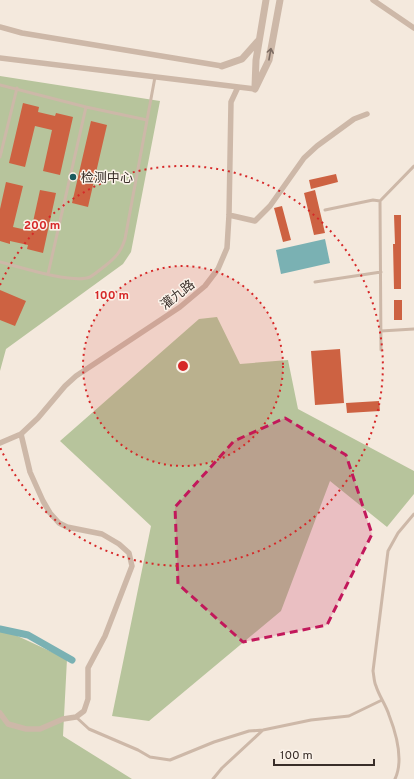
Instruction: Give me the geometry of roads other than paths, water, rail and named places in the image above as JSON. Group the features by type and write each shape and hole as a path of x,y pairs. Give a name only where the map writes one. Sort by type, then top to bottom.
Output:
{"street":[{"path":"255,89 256,60 266,0"},
{"path":"255,89 269,60 280,0"},
{"path":"373,0 414,28"},
{"path":"0,27 22,33 222,66 242,59 259,40"},
{"path":"0,58 255,89"},
{"name":"灌九路","path":"0,443 21,434 38,418 65,386 76,376 180,307 205,286 218,269 227,248 230,215 232,102 238,87"},
{"path":"230,215 255,221 270,206 304,158 317,146 354,119 366,114"},
{"path":"0,713 8,724 26,730 40,729 63,719 76,717 84,711 88,699 88,668 106,636 132,566 129,553 119,544 102,534 59,523 50,513 42,501 30,472 21,434"}],"lane":[{"path":"0,262 48,274 79,279 91,276 116,257 122,249 155,77"},
{"path":"0,85 17,88 86,107 147,120"},
{"path":"0,157 17,88"},
{"path":"48,274 86,107"},
{"path":"381,350 380,201 414,166"},
{"path":"325,210 373,200 380,201"},
{"path":"315,282 381,272"},
{"path":"381,331 414,329"},
{"path":"395,779 398,773 399,759 397,741 389,715 376,686 373,671 388,551 398,532 414,514"},
{"path":"76,717 89,729 111,737 150,756 170,760 214,742 249,731 263,730 311,720 349,716 382,700"},
{"path":"213,779 222,768 263,730"}],"water":[{"path":"325,239 330,263 281,274 276,250"}],"waterway":[{"path":"0,629 28,635 72,660"}],"place":[{"name":"检测中心","path":"73,177"}]}
